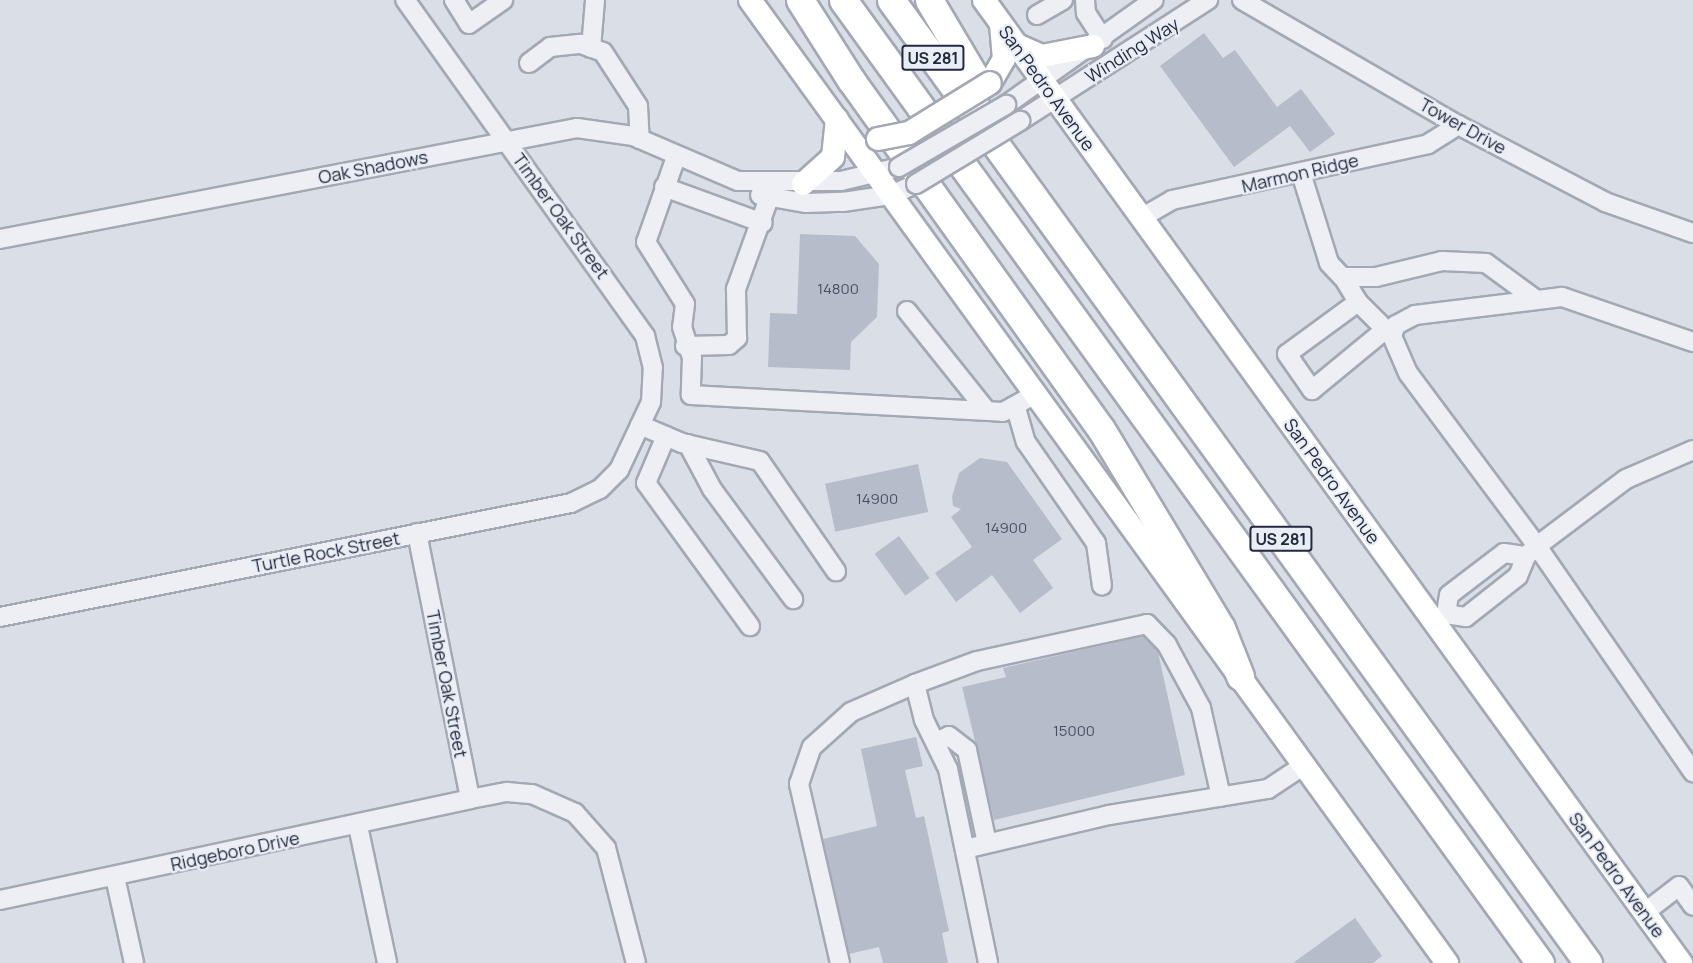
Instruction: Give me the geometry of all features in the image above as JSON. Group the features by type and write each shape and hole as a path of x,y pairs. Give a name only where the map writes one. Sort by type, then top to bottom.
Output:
{"highway":[{"path":"800,0 851,80 1101,429 1221,627 1240,676"},
{"name":"US 281","path":"843,0 1540,963"},
{"name":"US 281","path":"891,0 1588,963"},
{"path":"928,0 973,74 975,116"}],"main road":[{"path":"750,0 1447,963"},
{"name":"San Pedro Avenue","path":"984,0 1141,218 1441,617 1678,960"},
{"path":"839,123 878,139 909,133 990,83 1004,59 1000,22"},
{"path":"1016,44 1036,56 1103,38"},
{"path":"803,184 833,157 839,123"}],"street":[{"name":"Timber Oak Street","path":"405,0 645,336 653,369 651,402 629,450"},
{"path":"454,0 469,24 503,0"},
{"path":"591,48 596,0"},
{"path":"1037,15 1063,0"},
{"path":"1085,0 1086,13 1103,38 1132,51"},
{"name":"Winding Way","path":"1049,90 1103,38 1154,0"},
{"name":"Winding Way","path":"1049,90 1132,51 1208,0"},
{"name":"Tower Drive","path":"1242,0 1458,125 1605,202 1693,233"},
{"path":"1262,0 1270,16"},
{"path":"529,63 550,47 591,48 603,52 638,106 640,139"},
{"name":"Oak Shadows","path":"0,239 507,141 591,128 640,139 675,157 738,181 769,198 822,203 891,195 916,184 1020,121 1049,90"},
{"name":"Oak Shadows","path":"738,181 803,184 876,174 899,167 1006,105 1049,90"},
{"name":"Marmon Ridge","path":"1141,218 1172,200 1428,144 1458,125"},
{"path":"675,157 645,242 685,304 685,346 692,357 691,395 703,400 986,410 1016,408 1035,394"},
{"path":"1301,173 1329,263 1343,277 1358,302 1389,333 1408,373 1532,551 1693,772"},
{"path":"664,187 763,223"},
{"path":"685,346 729,345 737,338 736,289 763,223 769,198"},
{"path":"1343,277 1376,278 1442,261 1486,263 1535,299"},
{"path":"1358,302 1287,354 1312,390 1389,333 1396,325 1415,315 1535,299 1562,297 1597,305 1693,342"},
{"path":"907,311 986,410"},
{"path":"1016,408 1026,442 1096,543 1102,586"},
{"path":"640,425 688,444 760,461 836,570"},
{"path":"666,436 646,483 750,626"},
{"path":"688,444 712,489 793,600"},
{"name":"Turtle Rock Street","path":"0,617 571,503 600,489 629,450"},
{"path":"1532,551 1504,553 1449,596 1441,617 1466,617 1518,576 1532,551 1626,479 1693,450"},
{"name":"Timber Oak Street","path":"417,533 470,799"},
{"path":"1482,570 1497,593"},
{"path":"840,963 799,784 812,747 851,712 915,684 976,662 1147,624 1167,645 1201,708 1221,797"},
{"path":"915,684 948,769 988,963"},
{"path":"936,741 949,736 967,750 987,843"},
{"path":"964,849 1108,815 1268,789 1304,765"},
{"name":"Ridgeboro Drive","path":"0,900 358,826 470,799 507,792 532,794 575,813 592,829 615,869 636,963"},
{"path":"358,826 387,963"},
{"path":"116,877 134,963"},
{"path":"1644,913 1678,886 1690,897"}],"building":[{"path":"1204,33 1223,58 1235,50 1277,107 1301,89 1335,134 1310,152 1290,126 1234,167 1160,66"},
{"path":"800,234 855,236 879,264 877,317 851,342 850,370 768,367 770,313 797,314"},
{"path":"980,458 1007,462 1062,539 1033,560 1053,588 1020,613 992,575 956,602 935,573 972,547 951,517 961,509 953,506 952,497 959,473"},
{"path":"918,464 928,512 835,532 825,484"},
{"path":"899,536 930,578 905,596 875,554"},
{"path":"1143,636 1158,652 1185,775 994,820 962,687 1006,677 1003,668"},
{"path":"916,737 923,766 905,770 916,818 924,816 949,931 942,933 948,963 883,963 879,947 849,954 823,839 877,826 861,749"},
{"path":"1355,918 1382,956 1373,963 1293,963"}]}
